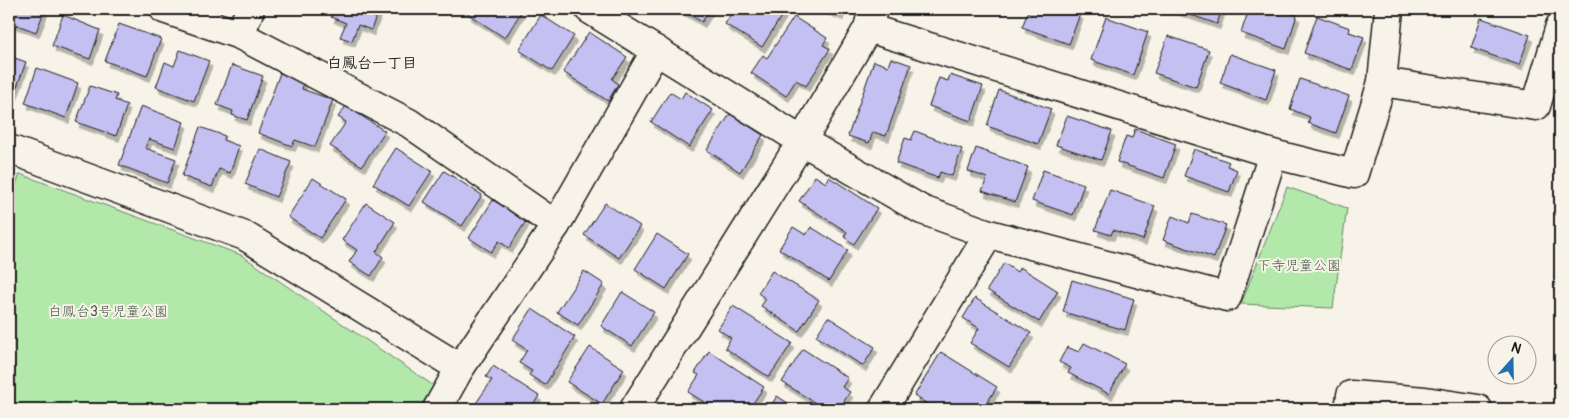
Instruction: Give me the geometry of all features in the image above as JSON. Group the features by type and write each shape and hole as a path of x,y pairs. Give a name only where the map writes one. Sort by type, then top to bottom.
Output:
{"street":[{"path":"164,9 240,35 409,123 556,226"},
{"path":"240,35 250,9"},
{"path":"634,409 802,142 871,18 1273,154 1354,174 1382,82 1389,9"},
{"path":"605,13 656,50 802,142 922,210 989,234 1227,297 1273,154"},
{"path":"1382,82 1536,106 1560,26"},
{"path":"437,409 460,368 556,226 656,50"},
{"path":"9,149 245,236 460,368"},
{"path":"883,409 989,234"},
{"path":"1349,409 1351,394 1425,401 1478,409"}],"green space":[{"name":"白鳳台3号児童公園","path":"20,174 241,255 434,386 418,409 9,409 9,202"},
{"name":"下寺児童公園","path":"1287,187 1347,208 1333,308 1241,304"}],"building":[{"path":"9,9 45,9 36,32 9,22"},
{"path":"334,9 379,9 371,30 358,25 352,41 340,37 346,23 331,17"},
{"path":"471,9 523,9 505,38 468,14"},
{"path":"680,9 710,9 702,22"},
{"path":"734,9 778,9 784,12 762,47 725,24"},
{"path":"824,9 842,9 840,15"},
{"path":"1029,9 1066,9 1080,14 1069,44 1022,27"},
{"path":"1174,9 1222,9 1217,24"},
{"path":"1249,9 1279,9 1297,15 1286,49 1241,33"},
{"path":"63,15 100,30 90,59 52,46"},
{"path":"541,15 574,36 552,71 519,50"},
{"path":"1317,16 1350,28 1349,32 1364,37 1352,70 1304,53"},
{"path":"794,17 827,38 823,45 830,49 806,86 796,80 786,96 751,73 763,55 767,58"},
{"path":"1106,17 1148,32 1133,75 1091,60"},
{"path":"1481,18 1530,35 1519,65 1471,48"},
{"path":"119,24 161,39 147,76 105,61"},
{"path":"589,32 627,57 612,79 618,84 608,101 563,72"},
{"path":"1168,36 1209,50 1196,87 1154,73"},
{"path":"180,50 209,61 194,101 156,87 165,62 174,66"},
{"path":"1230,54 1276,70 1266,100 1220,83"},
{"path":"9,56 26,62 10,106 9,106"},
{"path":"891,58 911,65 886,136 873,132 869,143 848,136 874,61 888,66"},
{"path":"232,65 263,76 247,120 232,115 233,111 217,105"},
{"path":"37,68 78,83 66,118 25,103"},
{"path":"280,73 304,82 302,89 333,100 315,147 295,140 292,146 258,133"},
{"path":"950,75 983,86 971,121 929,106 939,78 948,81"},
{"path":"1300,79 1349,96 1336,133 1308,123 1310,117 1290,109"},
{"path":"90,86 117,95 115,100 127,105 116,136 76,122"},
{"path":"999,90 1051,109 1038,144 987,126"},
{"path":"670,92 681,99 685,92 713,110 689,147 651,122"},
{"path":"141,106 184,122 175,148 149,139 145,148 176,159 167,183 119,165"},
{"path":"346,106 385,131 362,166 330,146 346,122 338,117"},
{"path":"730,114 763,135 740,172 707,150"},
{"path":"1067,116 1112,131 1101,160 1056,145"},
{"path":"200,127 225,136 223,140 239,146 230,173 219,169 212,187 182,176"},
{"path":"1135,129 1176,144 1164,178 1117,162 1126,136 1132,138"},
{"path":"915,131 962,149 952,176 940,172 938,178 896,163 905,138 911,140"},
{"path":"396,148 432,171 409,206 373,184"},
{"path":"976,148 1028,167 1015,202 982,191 987,178 968,171"},
{"path":"260,149 291,162 276,197 245,184"},
{"path":"1194,149 1229,162 1227,166 1237,170 1229,192 1184,176"},
{"path":"1043,170 1084,184 1073,215 1032,201"},
{"path":"444,171 482,195 462,226 424,202"},
{"path":"815,176 826,183 829,177 877,208 854,244 844,237 847,232 799,201"},
{"path":"313,178 346,199 320,238 288,217"},
{"path":"1110,190 1155,206 1143,240 1113,230 1111,235 1095,230"},
{"path":"493,200 526,221 509,248 499,241 491,252 469,238"},
{"path":"366,203 395,222 376,252 383,257 371,276 349,262 357,250 342,240"},
{"path":"605,203 640,226 619,258 584,235"},
{"path":"1192,214 1226,225 1214,258 1163,240 1172,216 1189,223"},
{"path":"793,227 806,235 811,227 848,250 829,281 779,249"},
{"path":"657,234 688,254 666,289 635,269"},
{"path":"1004,263 1017,272 1020,267 1058,291 1039,322 987,290"},
{"path":"584,271 604,284 578,325 557,312"},
{"path":"772,271 819,300 799,331 761,306 766,299 758,293"},
{"path":"1072,280 1134,299 1125,330 1063,312"},
{"path":"622,292 654,312 632,346 601,326"},
{"path":"975,298 1031,333 1009,367 970,343 979,328 963,318"},
{"path":"733,306 792,343 769,377 725,348 731,338 718,329"},
{"path":"532,309 575,337 545,385 529,375 532,371 519,363 527,350 512,340"},
{"path":"828,317 875,347 863,366 816,336"},
{"path":"1084,343 1125,364 1109,394 1068,373 1071,368 1059,362 1067,347 1079,352"},
{"path":"590,347 624,369 602,404 567,382"},
{"path":"803,349 848,378 842,387 850,392 839,409 825,409 782,382"},
{"path":"709,351 764,387 749,409 715,409 688,392 699,375 695,373"},
{"path":"941,352 997,387 983,409 936,409 914,396"},
{"path":"493,366 539,396 530,409 472,409 492,380 486,377"},
{"path":"777,396 797,409 769,409"},
{"path":"675,403 684,409 671,409"}],"district":[{"name":"白鳳台一丁目","path":"372,63"}]}
